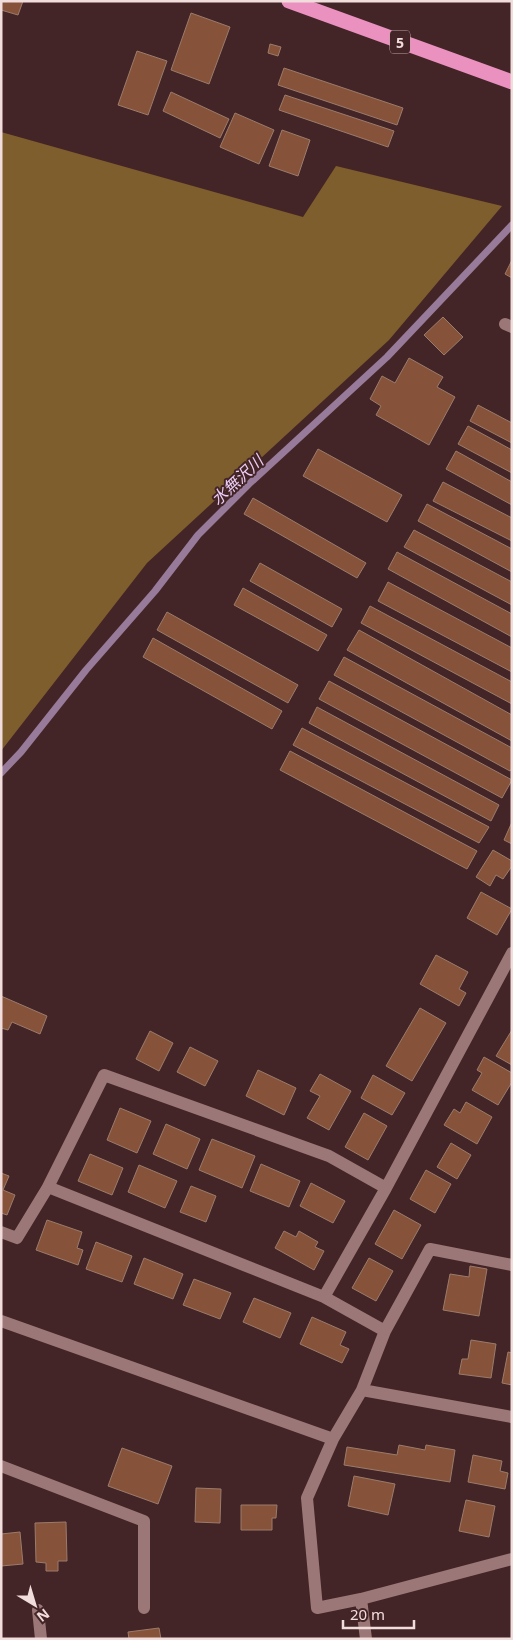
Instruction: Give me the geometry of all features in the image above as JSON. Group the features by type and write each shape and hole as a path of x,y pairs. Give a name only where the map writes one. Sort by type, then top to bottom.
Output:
{"highway":[{"name":"5","path":"289,1 512,82"}],"street":[{"path":"324,1297 386,1188 512,953"},
{"path":"1,1232 17,1238 48,1187 104,1075 329,1156 386,1188"},
{"path":"48,1187 324,1297 385,1330"},
{"path":"512,1265 430,1249 385,1330 362,1390 333,1439 307,1498 317,1608 361,1599 512,1559"},
{"path":"1,1321 333,1439"},
{"path":"362,1390 512,1417"},
{"path":"1,1466 144,1521 144,1608"},
{"path":"361,1599 366,1639"},
{"path":"38,1610 41,1639"}],"shaded area":[{"path":"1,132 303,217 336,166 502,206 389,340 147,563 1,751"}],"building":[{"path":"1,1 23,1 18,15 1,10"},
{"path":"191,13 230,27 209,84 171,70"},
{"path":"270,44 281,47 278,56 268,53"},
{"path":"137,51 167,61 148,115 118,105"},
{"path":"284,68 403,108 397,125 278,85"},
{"path":"171,92 229,119 220,138 163,111"},
{"path":"285,95 394,131 388,147 279,110"},
{"path":"235,113 274,130 259,164 220,147"},
{"path":"282,130 310,140 298,176 269,166"},
{"path":"512,260 512,278 505,274"},
{"path":"443,317 463,337 444,355 424,335"},
{"path":"409,358 443,377 437,387 455,397 429,445 376,415 381,406 370,399 382,376 395,383"},
{"path":"478,405 512,423 512,443 470,421"},
{"path":"468,426 512,450 512,473 458,444"},
{"path":"318,449 402,495 387,522 303,476"},
{"path":"456,451 512,482 512,505 446,469"},
{"path":"443,482 512,518 512,541 433,501"},
{"path":"253,498 366,563 357,578 244,514"},
{"path":"427,504 512,549 512,572 418,521"},
{"path":"414,530 512,582 512,605 404,547"},
{"path":"397,552 512,614 512,637 388,569"},
{"path":"260,563 342,609 332,627 250,581"},
{"path":"388,582 512,648 512,672 378,601"},
{"path":"243,588 327,635 318,651 234,605"},
{"path":"370,606 512,682 512,704 361,623"},
{"path":"167,612 298,685 288,703 157,630"},
{"path":"359,630 512,715 512,741 347,650"},
{"path":"153,638 282,711 272,729 143,657"},
{"path":"344,657 512,748 512,768 510,771 334,675"},
{"path":"329,681 512,780 502,798 319,699"},
{"path":"317,707 499,805 491,821 309,723"},
{"path":"302,728 489,827 479,843 293,745"},
{"path":"290,751 477,851 467,869 280,770"},
{"path":"512,822 512,844 504,840"},
{"path":"493,850 512,861 512,866 503,879 496,875 490,886 476,877"},
{"path":"481,892 512,909 497,935 467,918"},
{"path":"436,955 468,972 459,989 466,993 459,1006 420,984"},
{"path":"1,996 47,1016 40,1034 12,1022 8,1030 1,1028"},
{"path":"420,1008 446,1023 412,1081 386,1066"},
{"path":"512,1030 512,1065 496,1056"},
{"path":"150,1031 173,1043 159,1071 136,1059"},
{"path":"190,1047 218,1061 205,1086 177,1072"},
{"path":"484,1057 512,1073 512,1082 498,1105 472,1090 482,1073 477,1070"},
{"path":"258,1070 296,1088 284,1115 246,1096"},
{"path":"320,1074 351,1091 329,1130 307,1118 320,1096 310,1091"},
{"path":"373,1075 405,1093 392,1115 361,1098"},
{"path":"466,1102 492,1117 477,1144 444,1125 454,1109 460,1113"},
{"path":"120,1108 151,1121 137,1153 107,1140"},
{"path":"364,1113 387,1126 368,1160 345,1147"},
{"path":"166,1124 200,1139 187,1169 153,1154"},
{"path":"212,1139 255,1156 242,1188 199,1170"},
{"path":"451,1143 471,1155 457,1179 437,1167"},
{"path":"90,1154 123,1168 112,1195 78,1181"},
{"path":"261,1164 300,1181 289,1207 250,1191"},
{"path":"139,1165 177,1181 165,1208 128,1192"},
{"path":"426,1170 451,1184 435,1213 410,1199"},
{"path":"1,1173 9,1176 3,1190 15,1195 7,1215 1,1213"},
{"path":"311,1183 345,1201 333,1223 300,1206"},
{"path":"191,1186 216,1196 206,1222 180,1212"},
{"path":"394,1210 421,1225 402,1259 375,1244"},
{"path":"47,1220 82,1232 77,1248 83,1250 78,1265 36,1250"},
{"path":"284,1231 296,1237 299,1231 318,1242 315,1247 324,1251 314,1270 275,1248"},
{"path":"96,1242 132,1256 122,1282 86,1269"},
{"path":"144,1258 183,1274 173,1299 134,1284"},
{"path":"369,1258 393,1271 376,1301 352,1288"},
{"path":"470,1266 487,1269 479,1316 443,1310 450,1274 469,1277"},
{"path":"194,1279 231,1293 220,1319 183,1305"},
{"path":"254,1298 291,1313 280,1338 243,1322"},
{"path":"312,1317 346,1332 340,1345 349,1349 342,1363 300,1344"},
{"path":"471,1340 496,1344 491,1378 459,1374 462,1359 468,1359"},
{"path":"508,1352 512,1353 512,1385 502,1383"},
{"path":"399,1445 425,1450 426,1445 455,1450 450,1482 344,1465 347,1447 397,1455"},
{"path":"122,1448 172,1466 158,1504 108,1486"},
{"path":"473,1455 502,1461 500,1471 508,1473 505,1489 468,1482"},
{"path":"354,1476 395,1484 388,1515 348,1506"},
{"path":"196,1488 221,1489 220,1523 195,1522"},
{"path":"466,1500 495,1506 489,1537 459,1531"},
{"path":"241,1505 277,1505 276,1518 272,1518 272,1530 241,1530"},
{"path":"66,1522 67,1561 58,1561 58,1571 46,1571 46,1563 36,1562 35,1523"},
{"path":"20,1532 23,1564 1,1566 1,1534"},
{"path":"159,1628 161,1639 129,1639 128,1632"}],"waterway":[{"name":"水無沢川","path":"1,773 21,752 86,670 155,591 198,535 249,484 387,357 512,225"}]}
